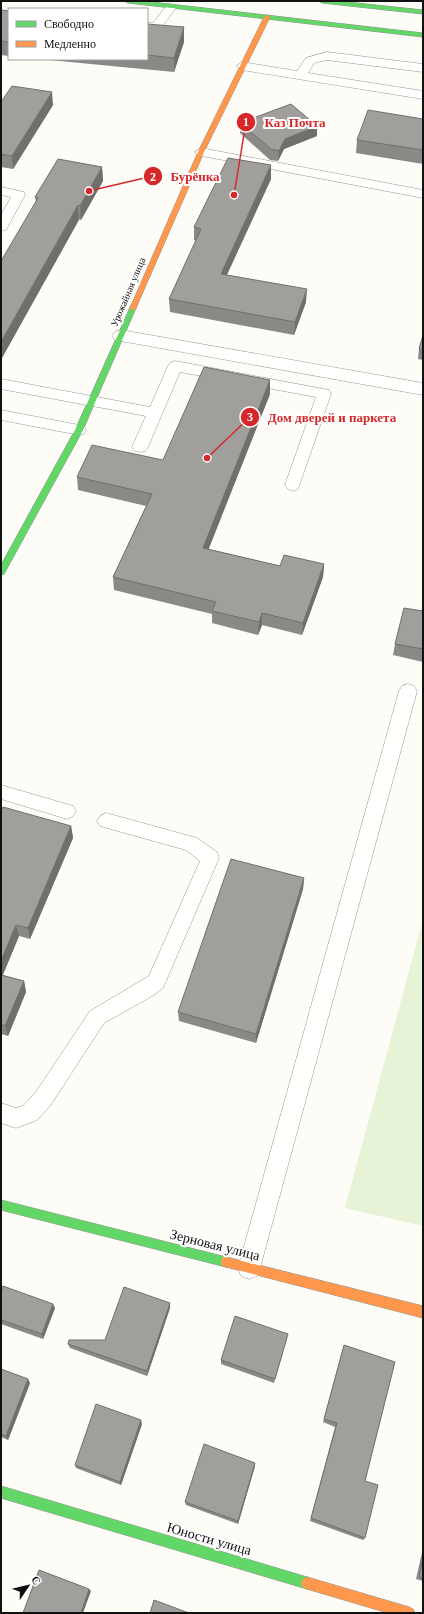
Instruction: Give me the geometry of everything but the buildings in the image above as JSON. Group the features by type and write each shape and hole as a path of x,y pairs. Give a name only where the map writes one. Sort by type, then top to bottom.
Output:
{"street":[{"path":"128,1 423,35"},
{"path":"322,1 423,12"},
{"name":"Урожайная улица","path":"1,572 79,430 201,152 267,17"},
{"path":"121,336 423,389"},
{"name":"Зерновая улица","path":"1,1205 423,1312"},
{"name":"Юности улица","path":"1,1492 409,1613"}],"lane":[{"path":"148,26 156,27 171,7"},
{"path":"301,75 306,62 312,57 327,56 423,68"},
{"path":"242,66 423,95"},
{"path":"201,152 423,194"},
{"path":"1,192 19,195 1,227"},
{"path":"140,447 175,366 324,394 293,485"},
{"path":"1,384 155,412"},
{"path":"1,415 79,430"},
{"path":"249,1268 408,691"},
{"path":"1,792 67,811"},
{"path":"1,1113 16,1118 30,1113 43,1099 97,1017 147,989 156,982 210,858 191,844 106,821"}],"green space":[{"path":"423,919 423,1226 345,1208"}],"traffic: fast":[{"path":"128,1 423,35"},
{"path":"322,1 423,12"},
{"path":"1,572 79,430 133,308"},
{"path":"1,1205 226,1262"},
{"path":"1,1492 307,1583"}],"traffic: slow":[{"path":"133,308 201,152 267,17"},
{"path":"226,1262 423,1312"},
{"path":"307,1583 409,1613"}],"place":[{"name":"Бурёнка","path":"89,191"},
{"name":"Каз Почта","path":"234,195"},
{"name":"Дом дверей и паркета","path":"207,458"}]}
